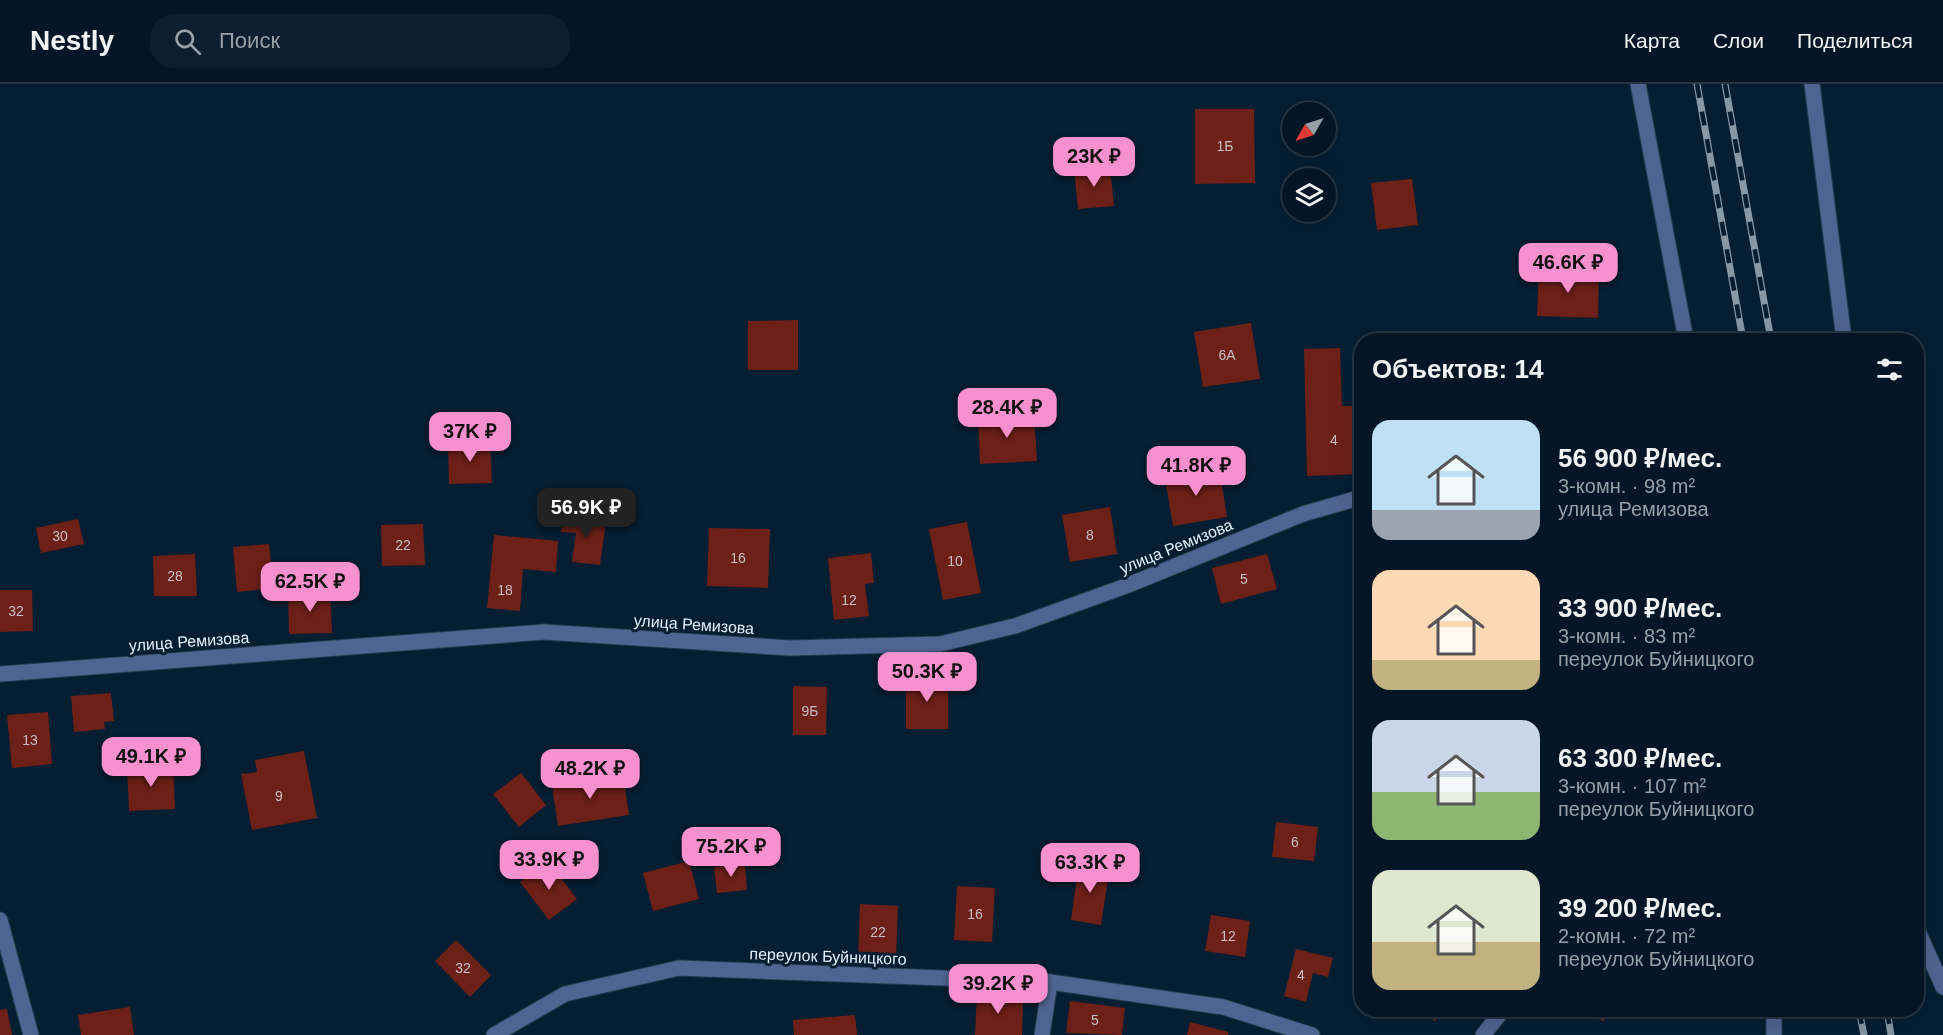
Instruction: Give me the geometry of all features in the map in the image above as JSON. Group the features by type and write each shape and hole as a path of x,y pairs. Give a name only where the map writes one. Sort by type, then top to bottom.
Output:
{"street":[{"path":"1638,84 1685,333"},
{"path":"1812,84 1843,333"},
{"name":"улица Ремизова","path":"0,674 544,632 790,648 940,644 1015,626 1126,586 1303,514 1354,499"},
{"path":"0,920 31,1035"},
{"path":"1924,945 1943,987"},
{"name":"переулок Буйницкого","path":"494,1035 565,994 679,968 1050,982 1223,1007 1312,1035"},
{"path":"1042,1035 1050,982"},
{"path":"1483,1035 1497,1017"},
{"path":"1774,1017 1774,1035"}],"building":[{"path":"1195,109 1254,109 1255,183 1195,184"},
{"path":"1110,167 1114,206 1078,209 1074,170"},
{"path":"1412,179 1418,225 1377,230 1371,183"},
{"path":"1539,269 1599,271 1598,318 1537,316"},
{"path":"798,320 798,370 748,370 748,321"},
{"path":"1251,323 1260,379 1203,387 1194,332"},
{"path":"1340,348 1342,406 1354,406 1354,474 1307,476 1304,349"},
{"path":"1034,414 1037,461 980,464 978,417"},
{"path":"490,442 492,483 449,484 448,443"},
{"path":"1219,468 1227,517 1173,526 1165,478"},
{"path":"1110,507 1117,554 1070,562 1062,515"},
{"path":"563,517 606,522 600,565 572,562 576,533 561,532"},
{"path":"78,519 84,544 41,553 36,528"},
{"path":"967,522 981,593 943,600 929,529"},
{"path":"423,524 425,565 382,566 381,525"},
{"path":"709,528 770,529 768,588 707,586"},
{"path":"494,535 558,541 556,572 523,569 520,611 487,608"},
{"path":"269,544 273,588 237,592 233,547"},
{"path":"871,553 874,583 865,584 869,616 834,620 828,558"},
{"path":"195,554 197,596 154,596 153,556"},
{"path":"1267,554 1277,589 1221,604 1212,568"},
{"path":"0,590 32,590 33,631 0,632"},
{"path":"330,592 332,633 289,634 288,593"},
{"path":"906,676 948,677 948,729 906,729"},
{"path":"793,686 827,687 826,735 793,735"},
{"path":"111,693 114,721 104,722 105,729 74,732 71,696"},
{"path":"48,712 52,764 12,768 7,715"},
{"path":"304,751 317,818 252,830 241,774 257,772 255,760"},
{"path":"173,765 175,809 129,811 127,768"},
{"path":"521,773 546,805 519,827 493,794"},
{"path":"623,775 629,815 558,826 552,786"},
{"path":"1276,822 1318,827 1314,861 1272,857"},
{"path":"548,861 577,899 549,920 520,882"},
{"path":"689,861 699,899 653,911 643,873"},
{"path":"1079,863 1110,867 1101,925 1071,920"},
{"path":"745,864 747,890 717,893 714,867"},
{"path":"957,886 995,888 992,942 954,940"},
{"path":"860,904 898,906 896,961 858,958"},
{"path":"1211,915 1250,921 1245,957 1205,951"},
{"path":"456,940 491,975 470,997 435,961"},
{"path":"1296,949 1333,958 1328,977 1313,973 1306,1002 1284,996"},
{"path":"977,992 1007,994 1007,1002 1023,1003 1022,1035 975,1035"},
{"path":"1070,1001 1125,1008 1122,1035 1066,1033"},
{"path":"130,1007 134,1035 81,1035 78,1015"},
{"path":"7,1009 12,1035 0,1035 0,1010"},
{"path":"855,1015 857,1035 794,1035 793,1020"},
{"path":"1592,1017 1605,1017 1604,1021"},
{"path":"1190,1022 1228,1032 1228,1035 1187,1035"}],"railway":[{"path":"1697,84 1742,333"},
{"path":"1725,84 1770,333"},
{"path":"1860,1017 1864,1035"},
{"path":"1888,1017 1891,1035"}]}
